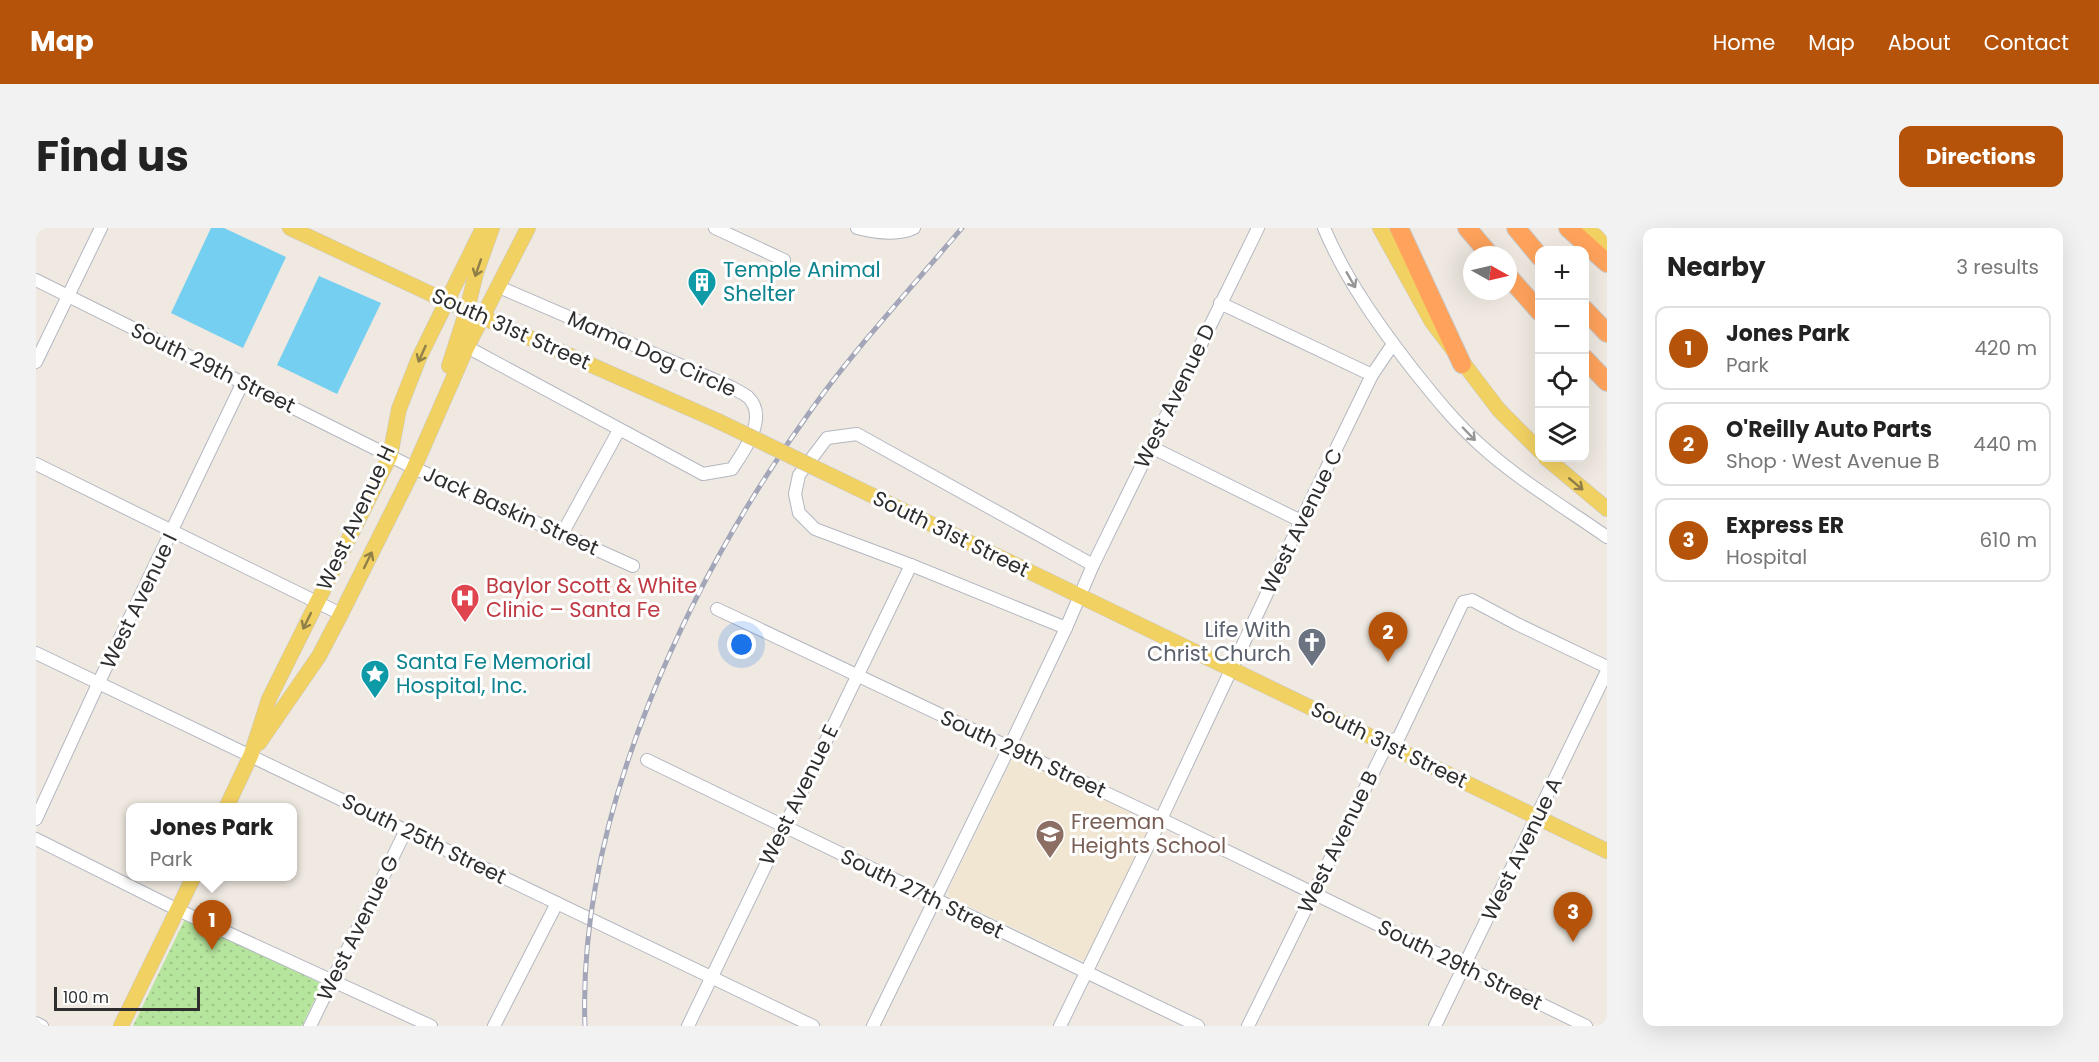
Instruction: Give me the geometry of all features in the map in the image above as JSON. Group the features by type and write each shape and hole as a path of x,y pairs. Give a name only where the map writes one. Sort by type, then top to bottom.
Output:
{"highway":[{"path":"1399,228 1462,364"},
{"path":"1467,228 1482,246"},
{"path":"1516,228 1535,252"},
{"path":"1568,228 1607,263"},
{"path":"1517,286 1535,307"},
{"path":"1589,314 1607,333"},
{"path":"1589,363 1607,382"}],"main road":[{"name":"South 31st Street","path":"290,228 446,301 718,421 1607,851"},
{"name":"West Avenue H","path":"228,803 251,755 269,699 390,456 399,409 446,301 483,228"},
{"path":"441,406 444,381 492,228"},
{"name":"West Avenue H","path":"251,755 319,657 414,468 467,347 528,228"},
{"path":"1380,228 1432,322 1499,410 1535,447"},
{"path":"1588,228 1607,248"},
{"path":"1551,462 1607,509"},
{"path":"121,1026 192,881"}],"street":[{"path":"36,362 101,228"},
{"path":"715,228 784,260"},
{"path":"857,228 879,232 907,232 914,228"},
{"name":"West Avenue D","path":"1066,628 1093,565 1258,228"},
{"path":"1324,228 1363,302 1438,402 1478,443 1520,477 1607,537"},
{"name":"South 29th Street","path":"36,280 390,456"},
{"name":"Mama Dog Circle","path":"499,288 731,387 749,397 754,407 756,420 748,443 732,470 703,474 619,430"},
{"path":"1220,303 1372,375"},
{"name":"West Avenue C","path":"1060,1026 1161,819 1301,520 1372,375 1393,344"},
{"path":"467,347 619,430 562,534"},
{"name":"West Avenue I","path":"36,819 243,382"},
{"path":"873,1026 1066,628 815,529 799,513 795,494 799,475 827,438 857,434 1093,565"},
{"path":"1152,447 1301,520"},
{"name":"Jack Baskin Street","path":"390,456 633,566"},
{"path":"36,464 341,614"},
{"name":"West Avenue E","path":"688,1026 911,565"},
{"name":"West Avenue B","path":"1248,1026 1387,744 1399,737 1463,602 1472,600 1607,667"},
{"name":"South 29th Street","path":"717,609 1161,819 1586,1026"},
{"name":"South 25th Street","path":"36,653 813,1026"},
{"name":"West Avenue A","path":"1435,1026 1607,671"},
{"name":"South 27th Street","path":"647,760 1198,1026"},
{"name":"West Avenue G","path":"310,1026 406,830"},
{"path":"36,839 178,910 431,1026"},
{"path":"494,1026 557,903"},
{"path":"36,1023 42,1026"}],"shaded area":[{"name":"Freeman Heights School","path":"1018,757 1147,821 1151,827 1086,961 950,897 948,891 1012,760"}],"green space":[{"path":"186,917 322,984 302,1026 133,1026"}],"water":[{"path":"211,228 224,228 286,257 243,348 171,313"},
{"path":"319,276 381,303 337,394 277,365"}],"railway":[{"path":"585,1026 587,945 600,863 622,781 650,700 685,620 725,544 814,406 867,338 962,228"}],"place":[{"name":"Temple Animal Shelter","path":"702,308"},
{"name":"Baylor Scott & White Clinic – Santa Fe","path":"465,624"},
{"name":"O'Reilly Auto Parts","path":"1388,662"},
{"name":"Life With Christ Church","path":"1312,668"},
{"name":"Santa Fe Memorial Hospital, Inc.","path":"375,700"},
{"name":"Freeman Heights School","path":"1050,860"},
{"name":"Express ER","path":"1573,942"},
{"name":"Jones Park","path":"212,950"}]}
